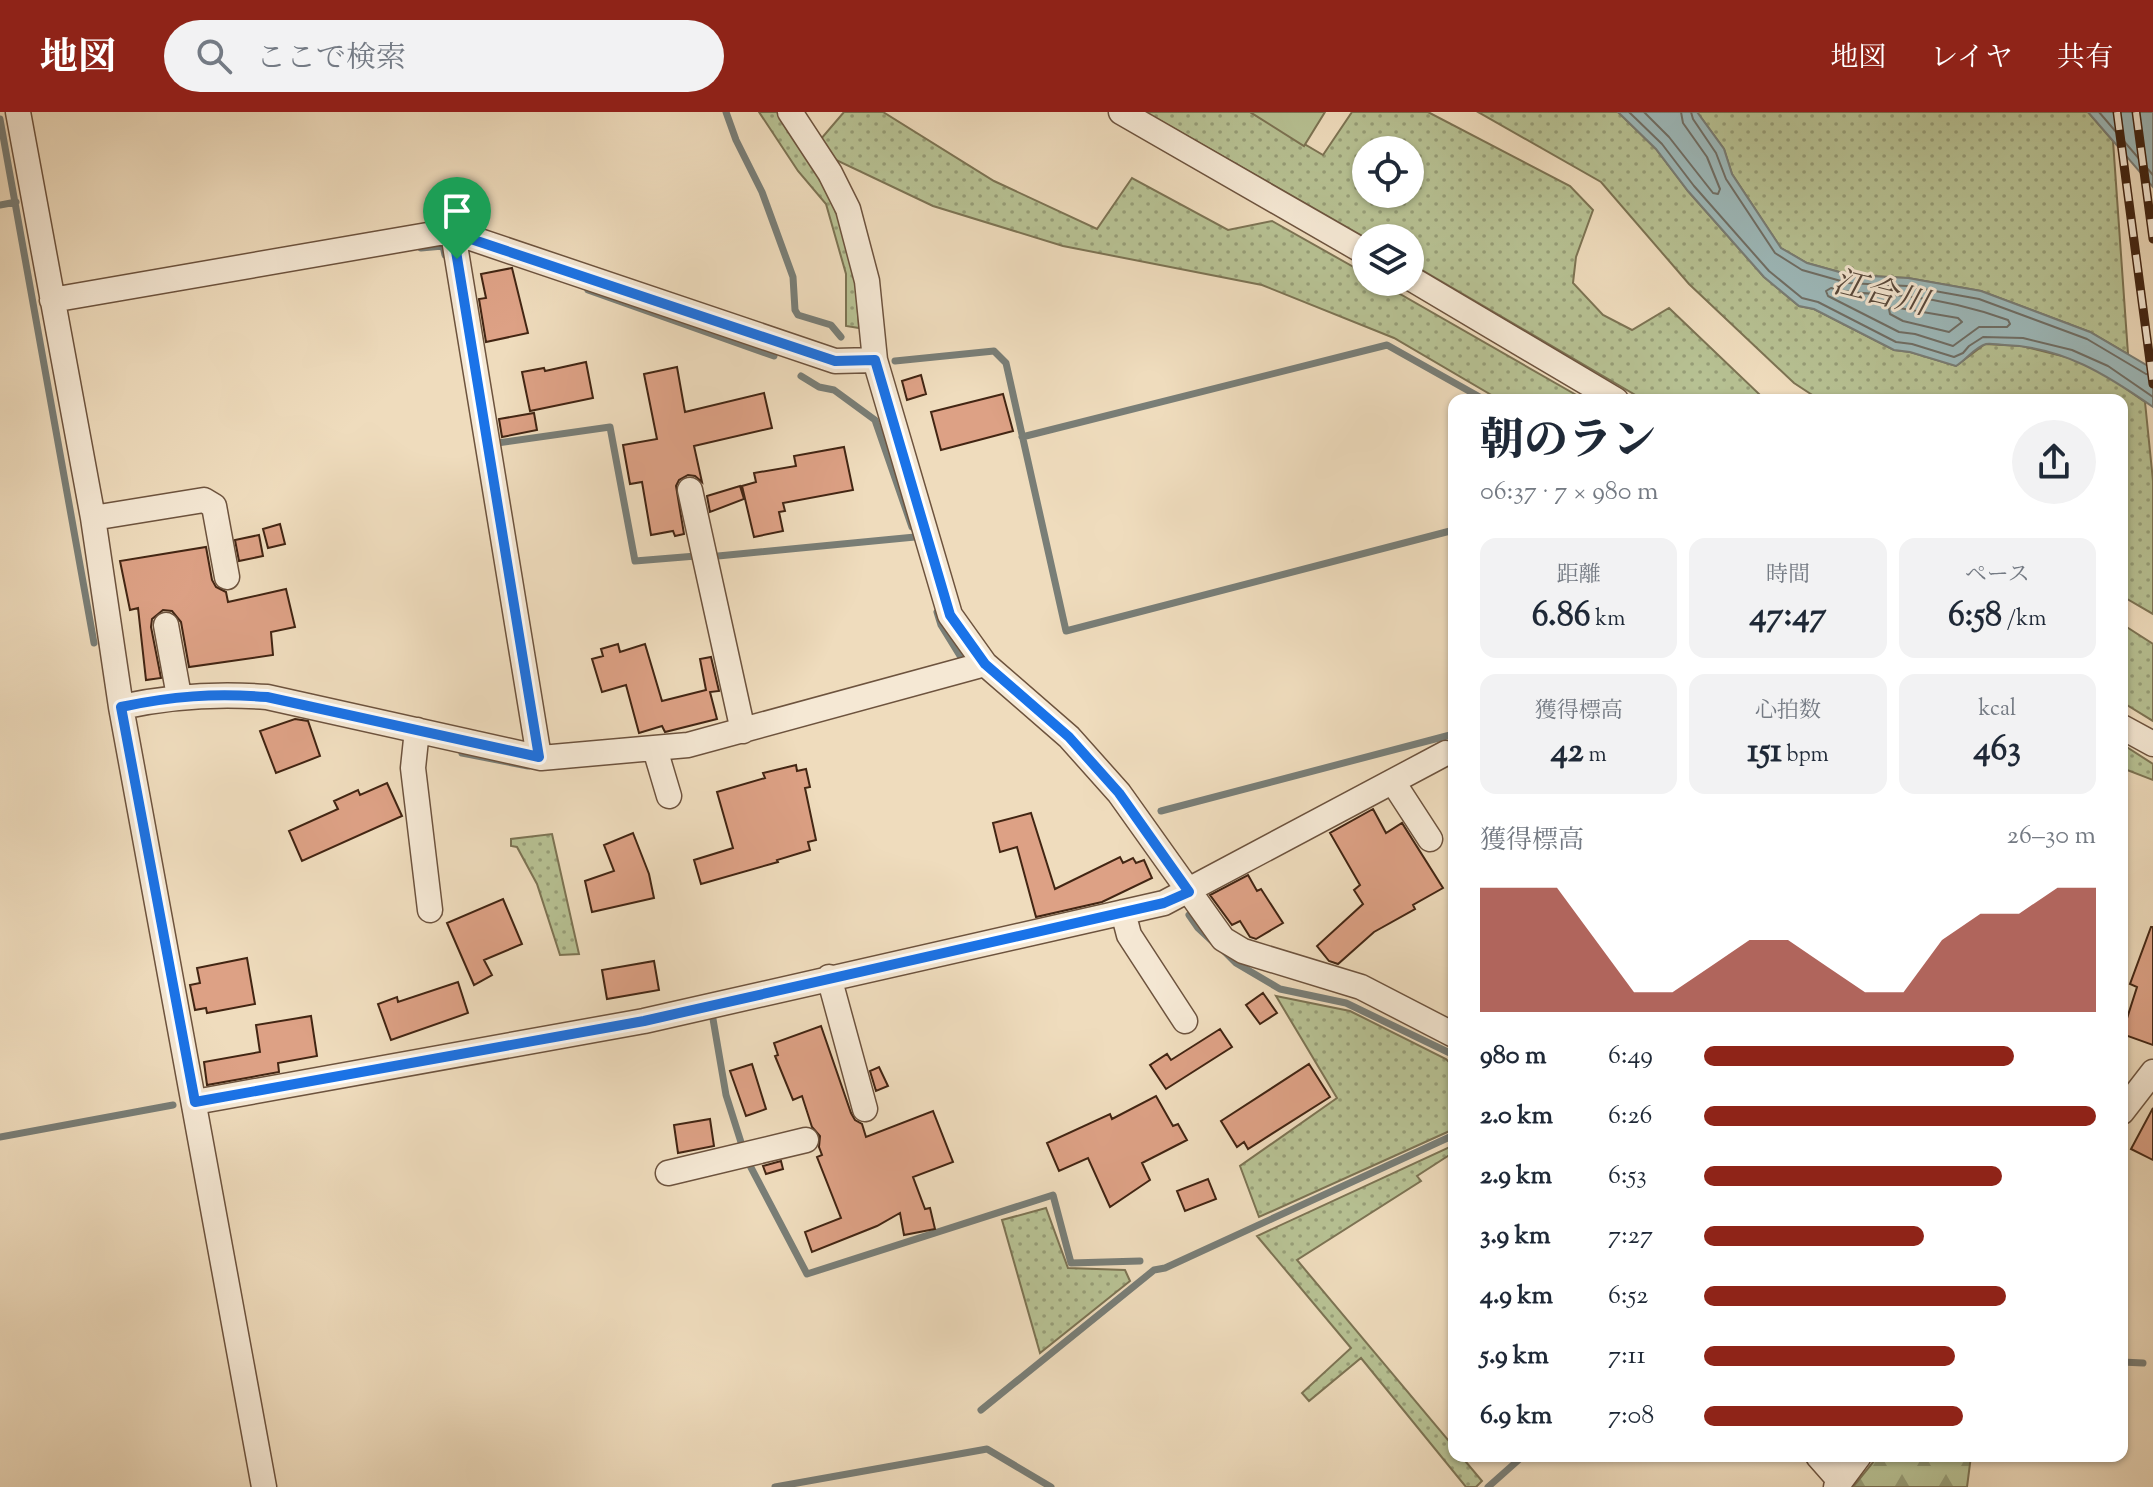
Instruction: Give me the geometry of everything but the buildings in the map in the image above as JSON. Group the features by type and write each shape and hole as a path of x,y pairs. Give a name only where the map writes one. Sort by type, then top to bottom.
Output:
{"street":[{"path":"18,112 93,518 121,707 264,1487"},
{"path":"790,112 830,173 848,209 867,281 875,360 950,615 985,664 1079,748 1119,793 1223,939 1243,951 1361,987 1448,1032"},
{"path":"1121,112 1352,245"},
{"path":"52,300 445,232 455,243 835,361 875,360"},
{"path":"455,243 539,757"},
{"path":"1424,286 1606,394"},
{"path":"690,490 743,731"},
{"path":"93,518 204,500 214,506 227,577"},
{"path":"166,625 179,696"},
{"path":"121,707 179,696 222,693 267,697 539,757 688,745 985,664"},
{"path":"417,730 413,768 430,910"},
{"path":"2128,730 2153,744"},
{"path":"655,749 669,796"},
{"path":"195,1102 644,1021 1164,903 1446,753"},
{"path":"1393,782 1430,839"},
{"path":"1123,912 1129,935 1185,1021"},
{"path":"829,977 865,1109"},
{"path":"2128,1104 2153,1072"},
{"path":"668,1173 806,1140"},
{"path":"1822,1462 1838,1484 1854,1462"}],"green space":[{"path":"759,112 777,112 832,192 855,272 859,328 846,326 846,274 826,204 798,171"},
{"path":"844,112 883,112 994,181 1097,229 1132,178 1228,230 1272,221 1352,266 1352,296 1403,296 1575,394 1490,394 1394,338 1262,285 1063,246 933,206 836,160 820,140"},
{"path":"1145,112 1250,112 1323,155 1352,112 1428,112 1570,186 1593,210 1576,257 1573,283 1603,315 1632,330 1669,308 1759,394 1634,394 1424,271 1424,224 1352,224 1352,230"},
{"path":"1250,112 1325,112 1304,146"},
{"path":"1478,112 1618,112 1656,149 1688,191 1764,277 1799,306 1814,309 1894,350 1956,366 1985,344 2022,346 2070,358 2105,374 2145,402 2153,481 2153,614 2128,599 2128,394 1811,394 1794,383 1689,284 1601,182"},
{"path":"1697,112 2088,112 2113,141 2128,354 2090,332 1981,291 1908,278 1850,275 1807,263 1781,248 1732,174 1724,149"},
{"path":"2128,628 2153,644 2153,721 2128,706"},
{"path":"2128,748 2153,764 2153,780 2128,770"},
{"path":"552,834 579,954 560,955 537,884 517,847 511,846 511,839"},
{"path":"1276,996 1350,1011 1446,1059 1448,1132 1259,1217 1240,1166 1337,1098"},
{"path":"1448,1148 1448,1156 1417,1176 1421,1181 1297,1260 1448,1440 1448,1462 1466,1462 1482,1481 1476,1487 1466,1487 1361,1358 1309,1401 1302,1393 1351,1348 1257,1236"},
{"path":"1046,1208 1068,1268 1125,1270 1130,1281 1040,1353 1002,1220"},
{"path":"1873,1462 1970,1462 1967,1487 1853,1487"}],"water":[{"name":"江合川","path":"1618,112 1697,112 1724,149 1732,174 1781,248 1807,263 1850,275 1908,278 1981,291 2090,332 2153,369 2153,407 2084,365 2046,351 1986,344 1956,366 1894,350 1814,309 1799,306 1764,277 1688,191 1656,149"},
{"path":"2088,112 2153,112 2153,187"}],"waterway":[{"path":"726,112 762,192 793,277 795,310 798,315 831,325 841,337"},
{"path":"0,119 94,643"},
{"path":"0,205 16,202"},
{"path":"421,248 443,246 445,255"},
{"path":"588,290 774,356"},
{"path":"1022,437 1387,345 1474,394"},
{"path":"895,361 994,351 1006,363 1066,631 1448,532"},
{"path":"801,376 819,387 834,390 875,420 912,527"},
{"path":"490,444 610,427 635,561 696,556"},
{"path":"718,556 915,537"},
{"path":"937,612 941,625 962,659"},
{"path":"1161,811 1448,736"},
{"path":"462,753 528,766"},
{"path":"1189,915 1213,942"},
{"path":"1225,952 1236,963 1280,989 1346,1003 1448,1052"},
{"path":"713,1019 726,1095 746,1158 807,1274 1053,1195 1071,1263 1140,1261"},
{"path":"0,1137 173,1105"},
{"path":"981,1410 1154,1270 1165,1268 1448,1138"},
{"path":"2128,1362 2143,1363"},
{"path":"775,1487 987,1449 1051,1487"},
{"path":"1488,1487 1516,1462"}],"railway":[{"path":"2117,112 2153,384"},
{"path":"2136,112 2153,239"}],"route":[{"path":"453,233 835,361 875,360 950,615 985,664 1069,737 1119,793 1189,892 1164,903 644,1021 195,1102 121,707 168,697 222,693 267,697 539,757 457,259 453,233"}]}
